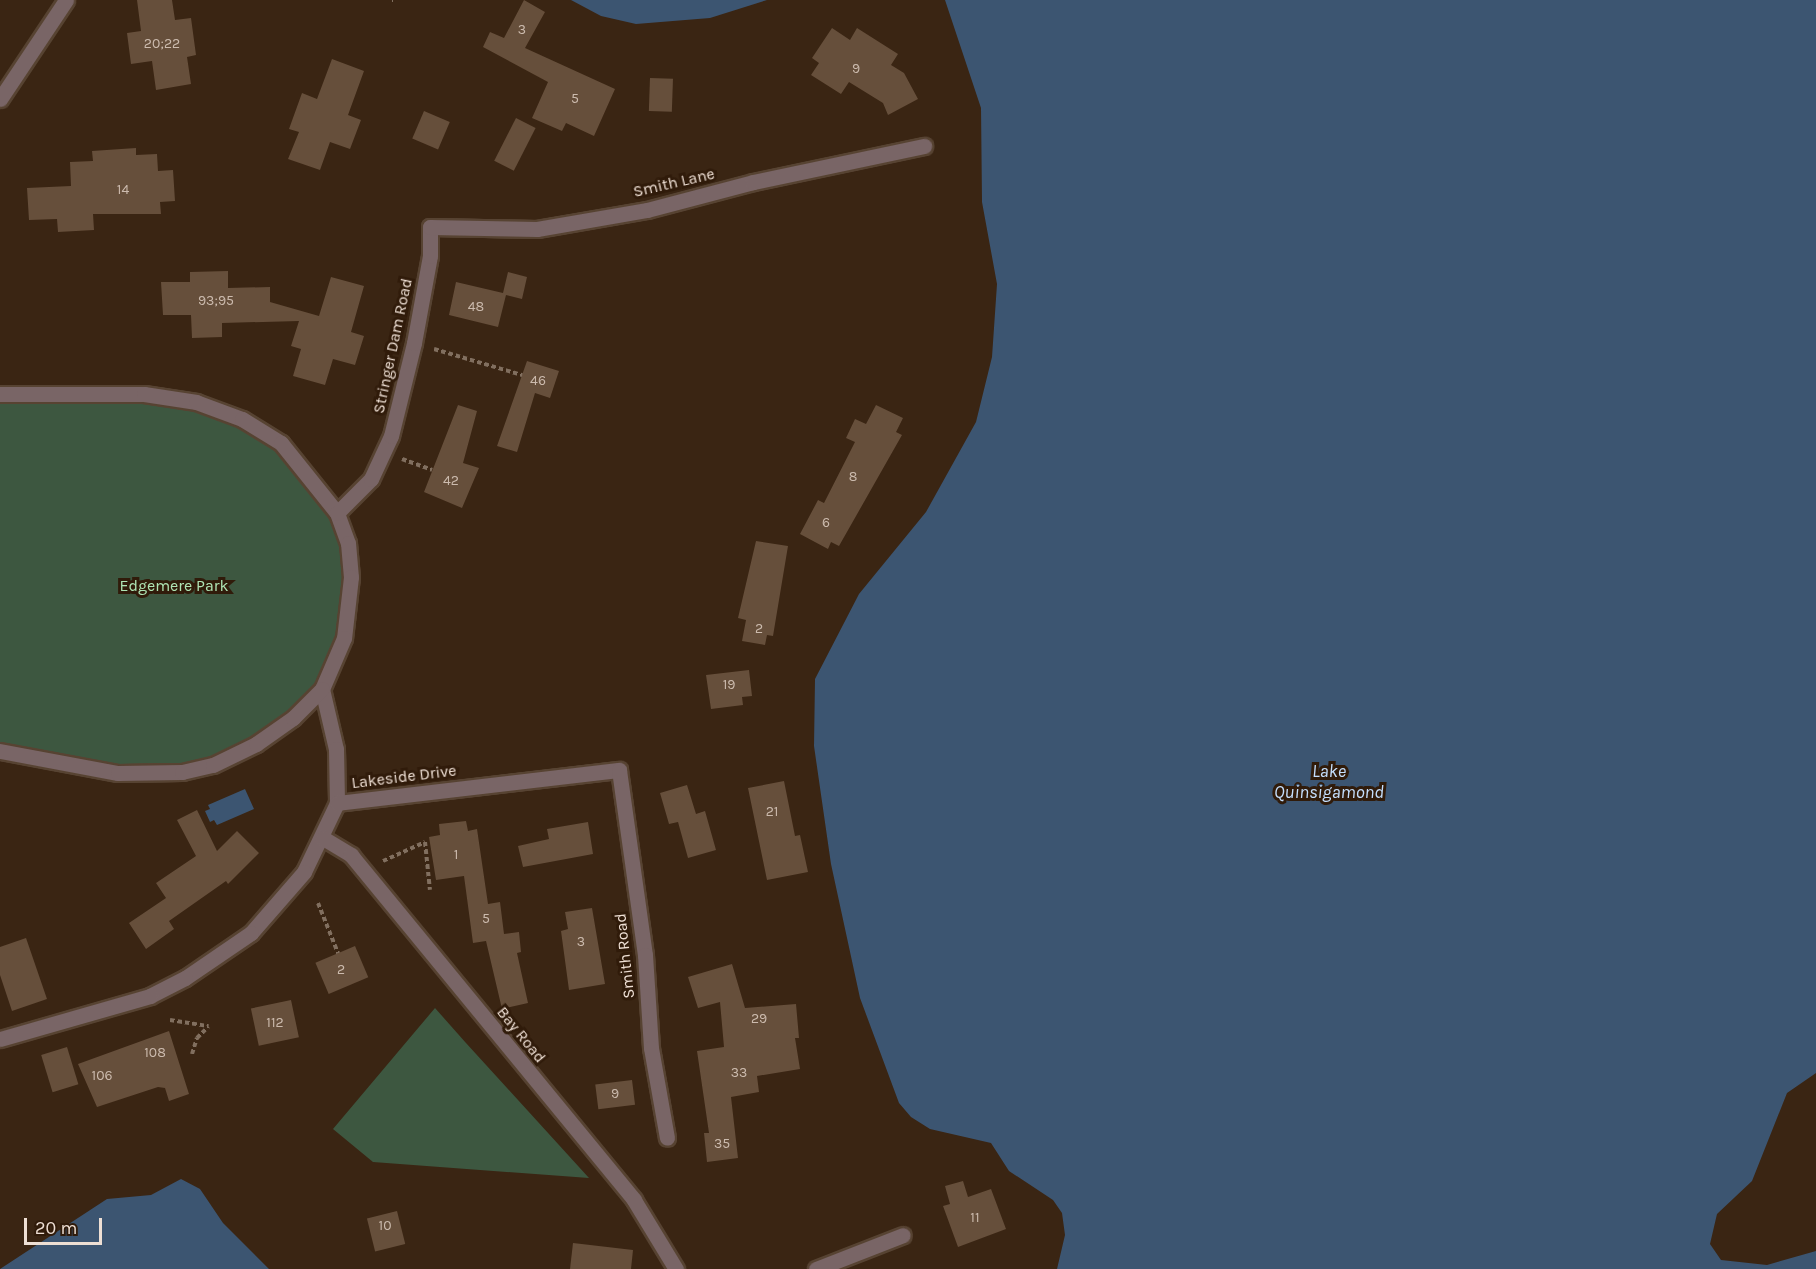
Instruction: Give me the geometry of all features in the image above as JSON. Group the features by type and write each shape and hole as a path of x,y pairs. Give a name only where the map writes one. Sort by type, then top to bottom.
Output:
{"street":[{"path":"0,99 66,0"},
{"name":"Smith Lane","path":"430,227 537,229 647,210 753,182 924,146"},
{"name":"Stringer Dam Road","path":"337,513 371,479 385,452 414,343 430,256 430,227"},
{"path":"0,394 144,394 221,410 263,430 281,443 337,513 348,543 351,578 349,611 335,665 322,689 293,718 256,744 213,765 182,772 118,773 0,751"},
{"path":"322,689 336,749 338,803"},
{"name":"Lakeside Drive","path":"0,1039 150,996 220,957 279,904 323,838 338,803 619,770"},
{"name":"Smith Road","path":"619,770 645,955 651,1048 667,1138"},
{"name":"Bay Road","path":"323,838 351,855 634,1200 676,1269"},
{"path":"816,1269 903,1235"}],"path":[{"path":"414,343 522,375"},
{"path":"385,452 432,470"},
{"path":"383,861 425,842 430,890"},
{"path":"318,903 338,953"},
{"path":"171,1020 209,1026 197,1038 192,1054"}],"green space":[{"name":"Edgemere Park","path":"0,392 108,392 221,410 281,443 322,495 348,543 349,611 322,689 213,765 158,774 0,750"},
{"path":"435,1008 589,1178 373,1162 333,1129"}],"water":[{"path":"571,0 767,0 710,18 636,24 601,16"},
{"name":"Lake Quinsigamond","path":"945,0 1816,0 1816,1073 1787,1093 1752,1181 1717,1214 1710,1244 1721,1260 1767,1265 1816,1251 1816,1269 1057,1269 1065,1235 1062,1213 1053,1200 1009,1171 991,1143 930,1129 911,1117 899,1103 860,998 831,864 814,746 815,679 859,594 926,512 976,422 992,357 997,284 982,202 981,108"},
{"path":"245,789 254,809 217,825 214,820 210,822 205,811 210,809 208,805"},
{"path":"181,1179 200,1189 223,1223 269,1269 0,1269 107,1199 151,1195"}],"building":[{"path":"137,0 172,0 175,20 191,18 196,55 187,57 191,84 156,90 152,61 131,64 127,33 141,31"},
{"path":"524,0 545,12 525,48 615,89 594,136 566,123 562,131 532,118 548,82 483,47 490,32 504,38"},
{"path":"832,28 850,40 857,28 898,54 891,65 904,73 918,99 888,115 883,103 849,82 841,94 811,75 819,63 812,58"},
{"path":"332,59 364,71 348,115 361,120 350,149 330,142 320,170 288,159 299,132 289,129 302,93 317,99"},
{"path":"650,78 673,79 672,112 649,111"},
{"path":"424,111 450,122 438,150 412,139"},
{"path":"516,118 536,128 514,171 494,161"},
{"path":"136,148 136,155 157,154 158,171 173,170 175,201 160,202 161,214 93,214 94,230 58,232 57,219 29,220 27,188 71,186 70,162 93,161 92,151"},
{"path":"228,271 228,288 270,287 270,302 319,316 331,277 364,286 351,332 364,336 355,365 333,359 325,385 293,376 301,349 291,346 299,321 222,323 222,337 192,338 191,315 163,315 161,282 190,282 190,272"},
{"path":"508,272 527,277 522,299 506,295 498,327 449,315 456,282 503,293"},
{"path":"527,361 559,371 550,398 535,393 517,452 497,446"},
{"path":"458,405 477,411 463,463 479,468 462,508 424,492"},
{"path":"876,405 903,418 896,432 902,435 839,546 831,542 828,549 800,534 818,500 824,503 855,442 846,438 855,419 866,424"},
{"path":"756,541 788,546 773,636 767,635 765,645 742,641 746,620 738,618"},
{"path":"749,670 752,696 742,697 743,705 711,709 706,675"},
{"path":"784,781 795,836 800,835 808,872 767,880 748,788"},
{"path":"687,785 696,814 705,811 716,850 688,858 678,822 669,824 660,793"},
{"path":"197,810 217,851 237,831 259,853 228,884 226,881 169,921 174,929 146,949 129,923 166,898 156,883 196,856 177,820"},
{"path":"466,821 468,831 477,829 488,904 500,902 504,934 519,932 521,952 517,953 528,1003 502,1009 486,941 473,943 464,876 436,880 429,837 440,835 439,824"},
{"path":"588,822 593,854 523,867 518,846 549,839 547,829"},
{"path":"592,908 605,984 569,990 561,931 568,929 565,912"},
{"path":"26,938 47,999 12,1011 0,975 0,947"},
{"path":"355,946 368,977 329,994 315,963"},
{"path":"732,964 745,1008 796,1004 799,1038 795,1038 800,1069 757,1076 759,1092 731,1097 738,1158 707,1162 704,1133 709,1133 697,1051 724,1047 720,1002 698,1008 688,977"},
{"path":"291,1000 299,1037 259,1046 251,1009"},
{"path":"169,1031 189,1094 169,1101 165,1088 158,1087 97,1107 78,1064"},
{"path":"67,1047 78,1084 53,1092 41,1055"},
{"path":"632,1080 635,1105 598,1109 595,1085"},
{"path":"963,1181 968,1197 991,1189 1006,1229 958,1247 943,1206 950,1204 945,1186"},
{"path":"397,1211 405,1244 375,1251 367,1218"},
{"path":"573,1243 633,1250 631,1269 570,1269"}]}
